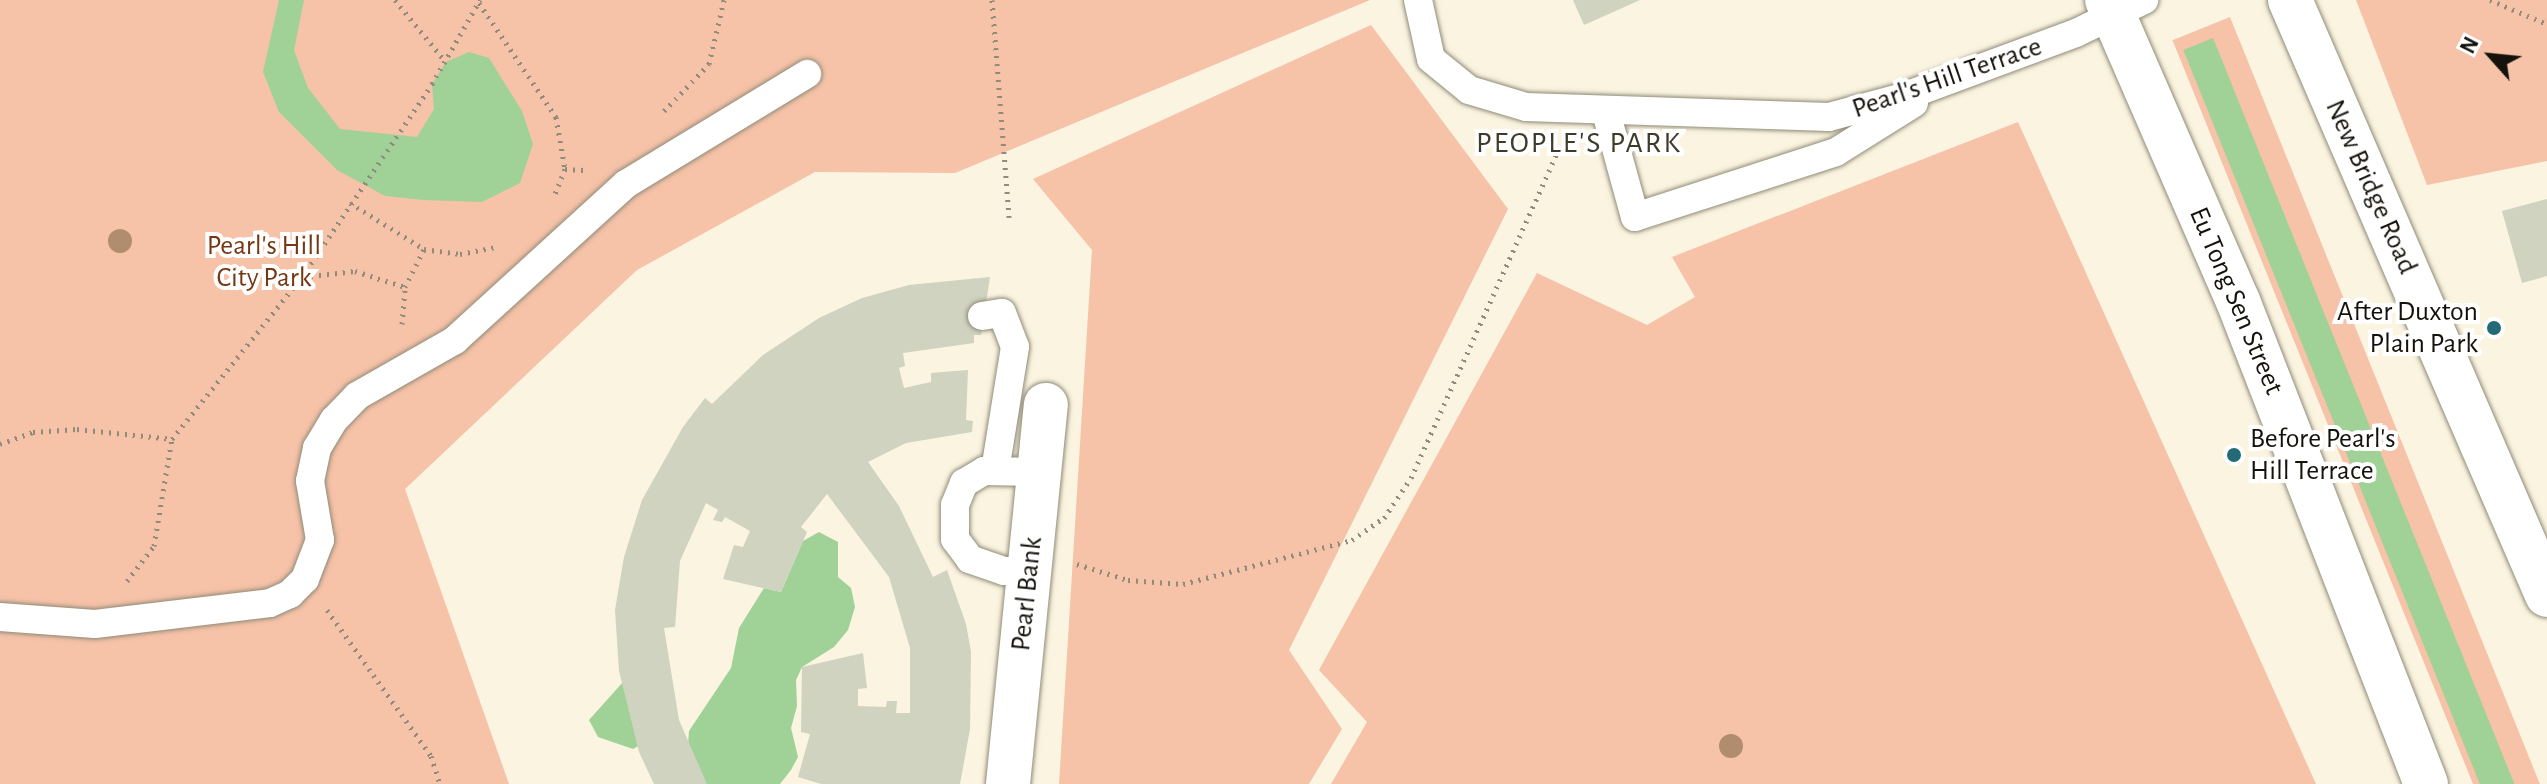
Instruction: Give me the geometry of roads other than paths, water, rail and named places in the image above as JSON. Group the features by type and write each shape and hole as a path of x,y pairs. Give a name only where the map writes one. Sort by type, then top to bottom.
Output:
{"main road":[{"name":"New Bridge Road","path":"2290,0 2547,595"},
{"name":"Eu Tong Sen Street","path":"2121,4 2426,784"},
{"name":"Pearl Bank","path":"1008,784 1046,405"}],"lane":[{"name":"Pearl's Hill Terrace","path":"1418,0 1431,59 1469,90 1526,107 1594,112 1829,117 1952,79 2076,33 2121,4"},
{"path":"0,617 95,624 270,603 305,579 320,540 310,481 317,448 357,396 455,340 626,184 807,74"},
{"path":"1594,112 1635,217 1836,152 1952,79"},
{"path":"982,316 1002,313 1015,347 995,470"},
{"path":"1030,560 1004,571 970,559 955,539 955,505 964,483 995,470 1039,472"}],"place":[{"name":"After Duxton Plain Park","path":"2494,328"},
{"name":"Before Pearl's Hill Terrace","path":"2234,455"}],"district":[{"name":"PEOPLE'S PARK","path":"1579,143"}],"park label":[{"name":"Pearl's Hill City Park","path":"264,262"}]}
